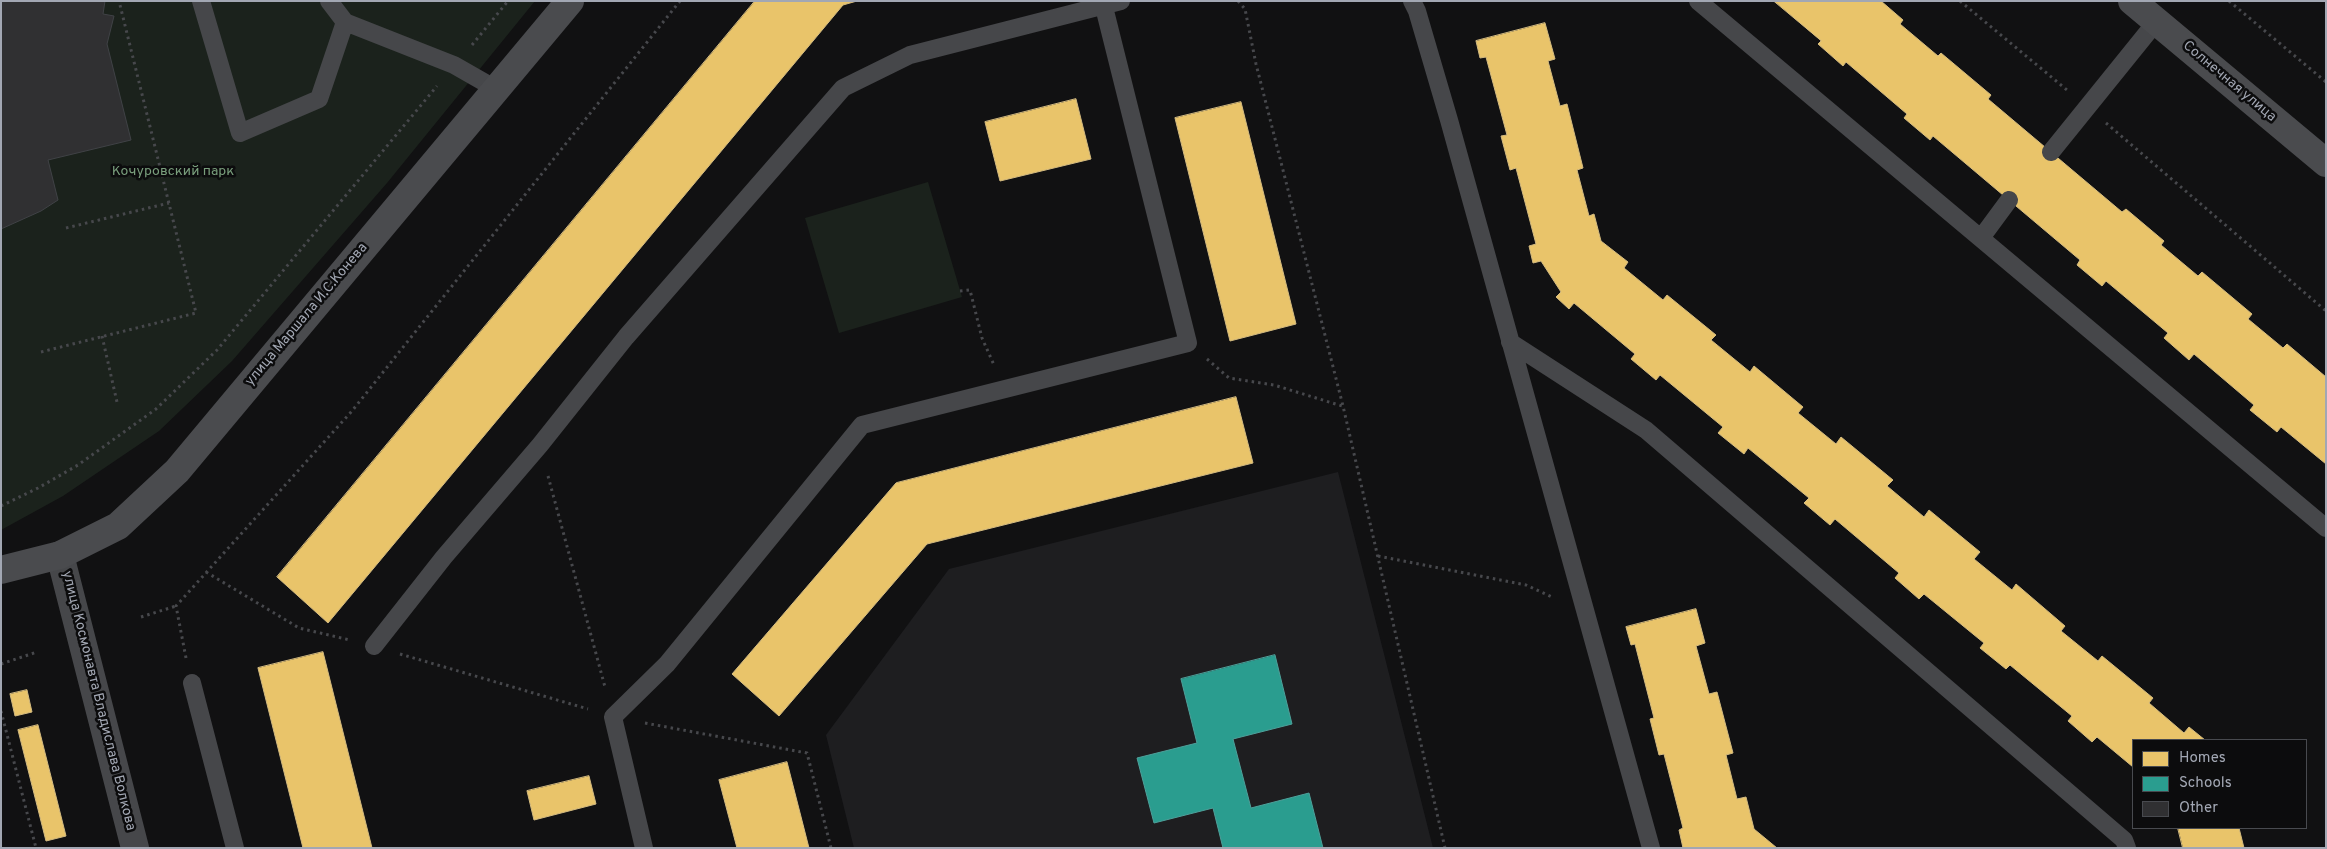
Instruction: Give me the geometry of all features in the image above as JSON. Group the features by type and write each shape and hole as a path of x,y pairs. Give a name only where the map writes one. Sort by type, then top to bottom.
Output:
{"main road":[{"name":"улица Маршала И.С.Конева","path":"1,570 60,555 118,526 177,471 570,1"},
{"name":"Солнечная улица","path":"2132,1 2326,163"}],"street":[{"name":"улица Космонавта Владислава Волкова","path":"60,555 135,848"}],"lane":[{"path":"201,1 240,133 319,99 345,22"},
{"path":"329,1 345,22 454,65 496,89"},
{"path":"1412,1 1417,11 1449,120 1651,848"},
{"path":"1698,1 2326,528"},
{"path":"374,646 444,557 540,445 626,338 843,88 910,55 1113,4 1188,343 862,425 667,664 613,717 644,848"},
{"path":"2051,152 2156,22"},
{"path":"1981,238 2009,200"},
{"path":"1510,342 1646,430 2124,840 2127,848"},
{"path":"192,683 235,848"}],"path":[{"path":"41,352 196,313 119,1"},
{"path":"1,506 38,488 78,465 126,432 156,408 204,363 217,350 508,1"},
{"path":"141,617 176,606 352,411 680,1"},
{"path":"1238,1 1246,10 1256,64 1343,406 1445,848"},
{"path":"1960,1 2088,107 2326,311"},
{"path":"2229,1 2326,82"},
{"path":"66,228 169,203"},
{"path":"960,291 970,290 982,338 1005,389"},
{"path":"102,336 117,402"},
{"path":"1188,343 1229,378 1274,385 1343,406"},
{"path":"540,445 613,717"},
{"path":"1378,556 1526,585 1586,613"},
{"path":"206,572 299,628 374,646 613,717 806,753 831,848"},
{"path":"176,606 192,683"},
{"path":"1,664 37,652"},
{"path":"1,711 36,848"}],"shaded area":[{"path":"1338,472 1433,848 854,848 826,735 949,569"}],"green space":[{"name":"Кочуровский парк","path":"1,1 535,1 387,183 232,361 159,431 63,496 1,530"},
{"path":"928,182 962,297 839,333 805,218"}],"building: Homes":[{"path":"755,1 857,1 843,5 328,623 277,577"},
{"path":"1774,1 1881,1 1903,20 1900,24 1938,56 1941,53 1991,95 1988,99 2122,212 2126,209 2164,241 2161,245 2198,276 2202,272 2252,314 2248,319 2283,348 2287,344 2326,377 2326,464 2281,427 2277,432 2250,410 2254,405 2194,354 2189,360 2164,338 2168,333 2106,281 2102,286 2077,265 2080,260 1933,136 1930,140 1904,118 1907,114 1846,62 1843,66 1818,44 1821,41"},
{"path":"1545,23 1555,59 1548,61 1560,106 1567,104 1583,168 1577,170 1589,216 1594,214 1601,241 1628,262 1624,268 1663,300 1667,295 1716,335 1711,340 1750,372 1754,366 1803,407 1798,413 1836,444 1841,437 1893,480 1887,486 1924,517 1929,510 1980,552 1974,559 2012,590 2016,584 2065,626 2061,631 2098,661 2102,656 2153,698 2149,703 2184,733 2189,727 2204,739 2132,739 2132,766 2097,737 2092,742 2068,721 2072,716 2010,665 2006,669 1980,648 1984,643 1924,594 1919,599 1895,578 1899,573 1835,519 1830,525 1804,503 1809,498 1748,448 1744,454 1718,433 1723,427 1660,375 1656,380 1631,359 1635,354 1574,303 1569,309 1556,297 1561,292 1541,261 1533,263 1529,246 1536,244 1516,168 1510,170 1501,136 1507,135 1486,57 1480,58 1476,41"},
{"path":"1076,99 1091,159 1000,181 985,122"},
{"path":"1241,102 1296,324 1230,341 1175,118"},
{"path":"1236,397 1253,463 927,544 779,716 732,674 896,483"},
{"path":"1696,609 1705,643 1696,646 1709,694 1717,692 1733,753 1726,755 1737,799 1746,797 1754,829 1777,848 1683,848 1679,830 1683,828 1664,754 1659,755 1650,719 1654,718 1635,644 1631,645 1626,627"},
{"path":"323,652 372,848 303,848 258,668"},
{"path":"27,690 32,712 15,716 10,694"},
{"path":"38,725 66,836 46,841 18,730"},
{"path":"787,762 809,848 737,848 719,780"},
{"path":"589,776 596,804 534,820 527,791"},
{"path":"2178,829 2239,829 2244,848 2183,848"}],"building: Schools":[{"path":"1275,655 1292,724 1233,739 1251,808 1309,793 1323,848 1223,848 1213,808 1154,823 1137,758 1197,743 1181,679"}],"building: Other":[{"path":"1,1 105,1 103,14 114,16 107,44 131,140 48,160 58,200 41,211 1,229"}]}
